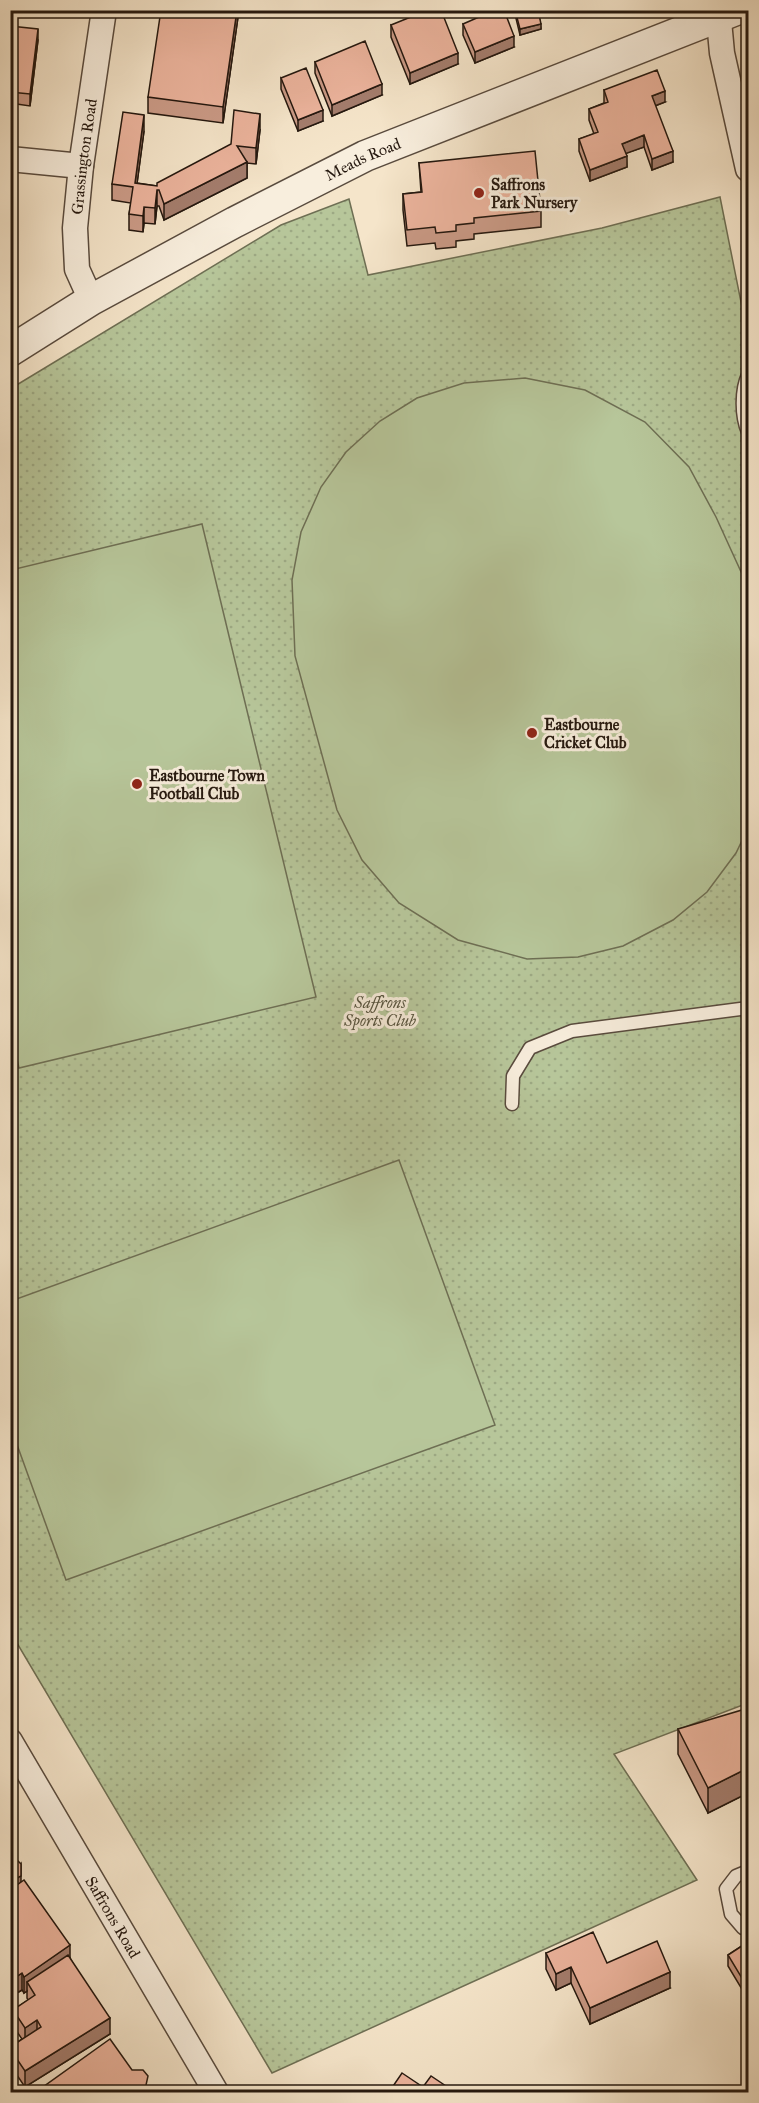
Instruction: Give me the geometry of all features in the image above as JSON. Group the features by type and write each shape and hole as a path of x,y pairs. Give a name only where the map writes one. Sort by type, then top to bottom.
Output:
{"street":[{"name":"Grassington Road","path":"91,300 77,269 75,228 81,166 104,10"},
{"path":"724,13 722,53 748,169"},
{"name":"Meads Road","path":"10,351 91,300 235,222 365,156 724,13"},
{"path":"10,159 81,166"},
{"name":"Saffrons Road","path":"10,1741 216,2092"}],"lane":[{"path":"748,375 744,393 743,420 748,432"},
{"path":"512,1104 513,1076 530,1048 572,1030 748,1008"},
{"path":"748,1870 736,1876 726,1889 731,1914 743,1928 748,1928"}],"green space":[{"name":"Saffrons Sports Club","path":"720,197 748,337 748,1703 614,1754 697,1880 272,2073 11,1633 10,389 281,225 349,199 368,275 602,228"},
{"name":"Eastbourne Cricket Club","path":"525,378 585,390 645,422 689,467 716,517 742,574 748,612 748,828 736,853 707,892 673,920 623,946 578,957 527,959 458,940 399,903 362,860 337,810 295,656 292,580 301,532 321,487 346,452 380,421 417,398 464,383"},
{"name":"Eastbourne Town Football Club","path":"202,524 316,997 19,1068 10,1031 11,570"},
{"path":"399,1160 495,1425 66,1580 11,1428 11,1301"}],"building":[{"path":"161,10 237,10 223,107 148,97"},
{"path":"428,10 441,10 458,53 410,73 391,25"},
{"path":"495,10 504,10 514,36 475,52 463,24"},
{"path":"515,10 538,10 541,24 520,29"},
{"path":"10,26 38,29 30,94 10,92"},
{"path":"365,41 382,84 332,105 315,62"},
{"path":"306,68 323,110 298,120 281,78"},
{"path":"657,70 665,91 652,96 673,151 652,159 644,135 622,144 627,156 590,170 579,139 598,132 589,109 608,102 604,90"},
{"path":"234,110 260,114 256,148 237,146 247,162 164,204 157,190 155,208 144,207 143,216 129,214 133,187 112,184 123,112 144,115 135,183 157,186 157,183 231,144"},
{"name":"Saffrons Park Nursery","path":"535,151 541,211 474,218 474,223 456,225 456,231 436,233 435,227 407,230 403,194 422,192 419,163"},
{"path":"742,1710 748,1721 748,1768 708,1788 678,1729"},
{"path":"11,1856 21,1864 21,1876 10,1882"},
{"path":"24,1880 70,1945 24,1977 22,1973 10,1981 10,1890"},
{"path":"593,1932 607,1963 657,1941 670,1972 590,2008 571,1967 556,1974 546,1953"},
{"path":"748,1942 748,1976 743,1980 728,1955"},
{"path":"68,1955 110,2018 25,2071 10,2047 41,2027 37,2020 25,2028 13,2010 35,1995 27,1982"},
{"path":"110,2039 132,2070 143,2070 148,2076 146,2085 151,2092 47,2092 43,2087"},
{"path":"402,2073 423,2087 431,2076 449,2088 445,2092 389,2092"}],"place":[{"name":"Saffrons Park Nursery","path":"479,193"},
{"name":"Eastbourne Cricket Club","path":"532,733"},
{"name":"Eastbourne Town Football Club","path":"137,784"}]}
